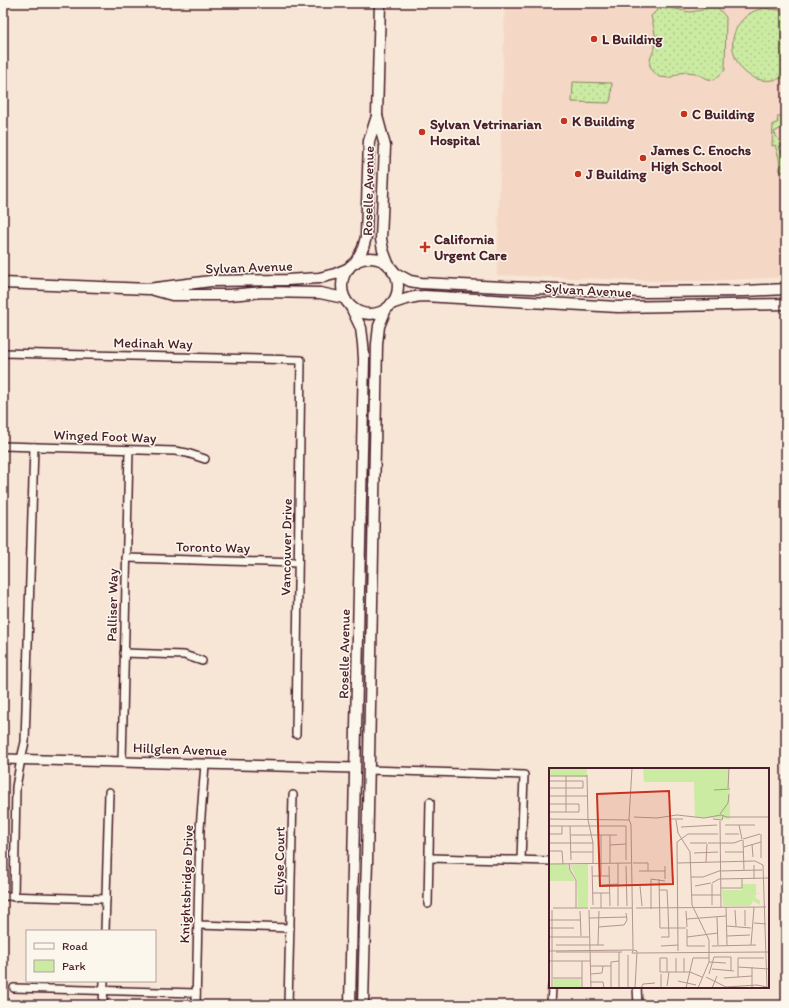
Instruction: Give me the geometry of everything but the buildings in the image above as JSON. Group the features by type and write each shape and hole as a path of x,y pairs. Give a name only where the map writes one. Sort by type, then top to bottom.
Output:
{"main road":[{"name":"Roselle Avenue","path":"352,265 363,248 366,237 369,141 377,116 380,3"},
{"name":"Roselle Avenue","path":"377,116 385,146 381,239 382,250 391,269"},
{"path":"364,259 373,259 381,261 391,269 397,280 397,288 396,295 389,306 376,313 367,314 359,312 348,303 342,291 342,285 343,278 352,265 364,259"},
{"name":"Sylvan Avenue","path":"3,283 148,289 211,281 319,278 335,274 352,265"},
{"name":"Sylvan Avenue","path":"391,269 410,280 421,283 643,292 786,289"},
{"name":"Sylvan Avenue","path":"148,289 172,295 229,295 263,292 321,293 348,303"},
{"name":"Sylvan Avenue","path":"389,306 409,298 424,296 618,307 786,304"},
{"name":"Roselle Avenue","path":"348,303 360,328 364,359 350,1005"},
{"name":"Roselle Avenue","path":"363,1005 368,845 377,344 379,326 389,306"},
{"path":"355,768 360,771 362,778 362,825 368,845"}],"street":[{"name":"Medinah Way","path":"3,352 302,360"},
{"name":"Vancouver Drive","path":"296,734 302,360"},
{"name":"Winged Foot Way","path":"3,446 175,451 205,459"},
{"path":"14,896 16,787 25,742 34,447"},
{"name":"Palliser Way","path":"122,762 129,450"},
{"name":"Toronto Way","path":"126,558 298,563"},
{"path":"124,653 184,655 202,661"},
{"name":"Hillglen Avenue","path":"3,759 355,768"},
{"name":"Knightsbridge Drive","path":"196,1005 200,829 205,764"},
{"path":"369,770 524,775 521,860"},
{"path":"105,930 109,792"},
{"name":"Elyse Court","path":"288,1005 293,795"},
{"path":"428,904 430,802"},
{"path":"429,858 549,861"},
{"path":"3,896 106,899"},
{"path":"198,926 290,928"},
{"path":"104,982 104,1005"},
{"path":"14,988 196,993"},
{"path":"551,1005 552,988"},
{"path":"637,988 638,1005"}],"shaded area":[{"name":"James C. Enochs High School","path":"505,3 786,3 786,277 705,281 661,281 497,275"}],"green space":[{"path":"662,5 671,6 676,9 690,12 702,10 707,7 717,7 726,17 725,70 714,80 695,73 687,72 680,73 669,78 659,77 652,70 650,63 656,39 651,16"},
{"path":"763,8 779,10 786,13 786,74 785,77 778,79 764,80 751,76 745,72 734,55 733,42 736,29 739,24 754,11"},
{"path":"573,82 612,83 611,99 609,103 572,102"},
{"path":"778,116 786,116 786,126 774,132 782,146 779,147 785,158 786,157 786,174 780,171 779,158 775,145 772,146 773,124 777,123"}],"place":[{"name":"L Building","path":"594,39"},
{"name":"C Building","path":"684,114"},
{"name":"K Building","path":"564,121"},
{"name":"Sylvan Vetrinarian Hospital","path":"422,132"},
{"name":"James C. Enochs High School","path":"643,158"},
{"name":"J Building","path":"578,174"},
{"name":"California Urgent Care","path":"425,247"}]}
